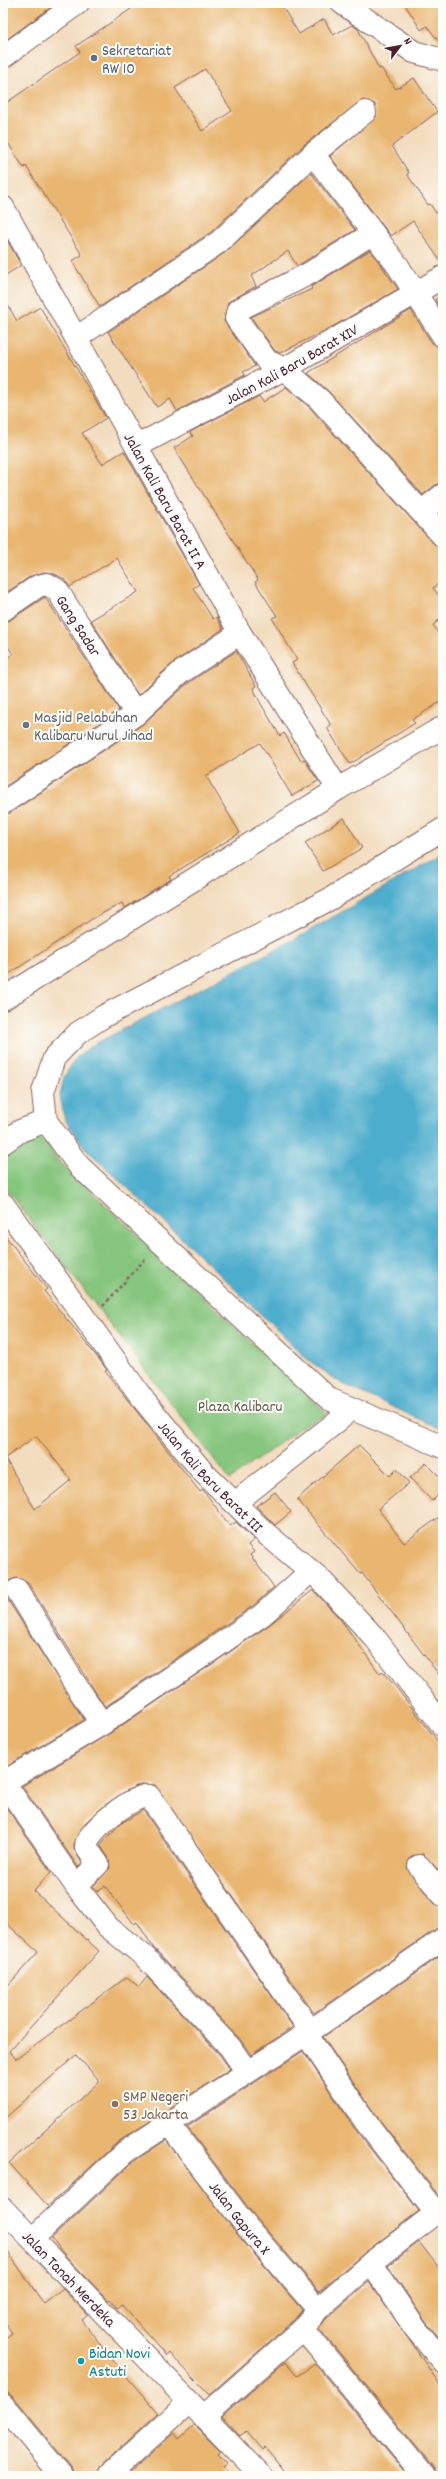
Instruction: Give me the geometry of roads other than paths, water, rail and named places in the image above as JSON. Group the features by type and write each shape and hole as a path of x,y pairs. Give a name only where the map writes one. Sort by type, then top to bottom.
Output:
{"street":[{"path":"3,57 78,3"},
{"path":"351,6 414,52 443,60"},
{"path":"76,338 219,242 313,154 365,112"},
{"path":"313,154 398,266 443,336"},
{"name":"Jalan Kali Baru Barat II A","path":"3,207 240,633 338,789"},
{"path":"373,233 310,272 238,310 236,318 267,361 271,365 284,369 319,400 422,511 443,536"},
{"name":"Jalan Kali Baru Barat XIV","path":"137,446 284,369 443,277"},
{"path":"422,511 443,495"},
{"name":"Gang Sadar","path":"3,610 38,586 47,584 57,590 136,714"},
{"path":"3,803 136,714 180,673 240,633"},
{"path":"3,999 338,789 443,727"},
{"path":"443,829 330,899 104,1016 78,1033 54,1058 43,1092 46,1121 79,1166 329,1399 443,1447"},
{"path":"3,1143 20,1131 46,1121"},
{"name":"Jalan Kali Baru Barat III","path":"3,1204 145,1402 203,1472 264,1532 311,1571 375,1638 443,1726"},
{"path":"235,1503 340,1419 350,1408"},
{"path":"247,2072 230,2047 144,1956 108,1927 76,1886 3,1781 102,1724 262,1615 311,1571"},
{"path":"17,1590 73,1681 102,1724"},
{"path":"76,1886 98,1864 86,1844 92,1832 110,1815 142,1797 150,1796 308,2032 364,2121 440,2210 371,2263 318,2309 304,2329 108,2476"},
{"path":"419,1866 443,1896"},
{"path":"32,2239 125,2152 308,2032 443,1939"},
{"name":"Jalan Gapura X","path":"168,2123 247,2227 318,2309"},
{"name":"Jalan Tanah Merdeka","path":"3,2209 261,2476"},
{"path":"371,2263 415,2328 443,2362"},
{"path":"304,2329 424,2476"},
{"path":"3,2405 62,2476"}],"water":[{"path":"443,853 443,1430 341,1383 308,1360 207,1262 86,1149 65,1120 60,1096 64,1077 76,1058 93,1045 297,938"}],"place":[{"name":"Sekretariat RW 10","path":"94,58"},
{"name":"Masjid Pelabuhan Kalibaru Nurul Jihad","path":"26,725"},
{"name":"SMP Negeri 53 Jakarta","path":"115,2104"},
{"name":"Bidan Novi Astuti","path":"81,2361"}],"park label":[{"name":"Plaza Kalibaru","path":"240,1405"}]}
